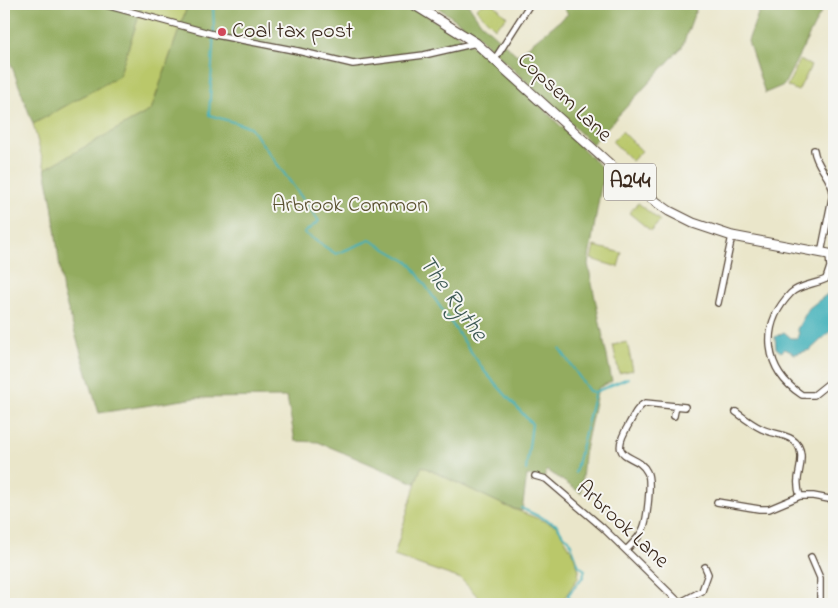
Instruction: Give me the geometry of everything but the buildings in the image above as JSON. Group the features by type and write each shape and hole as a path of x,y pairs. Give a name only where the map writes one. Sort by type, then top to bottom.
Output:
{"main road":[{"name":"Copsem Lane","path":"412,4 476,43 637,189 675,214 732,236 828,254"}],"street":[{"path":"102,4 213,34 298,50 353,64 424,54 476,43"},
{"path":"495,59 530,4"},
{"path":"814,150 815,160 832,185 828,254 830,267 826,279 792,291 771,322 768,338 772,358 782,377 802,395 814,395 834,379"},
{"path":"718,303 732,236"},
{"path":"626,550 644,528 648,475 643,466 625,455 621,448 621,438 642,405 654,404 685,408"},
{"path":"674,416 676,406"},
{"path":"736,412 762,430 790,438 799,447 801,455 796,481 800,496"},
{"name":"Arbrook Lane","path":"535,476 546,480 562,491 626,550 680,604"},
{"path":"717,502 764,509 800,496 813,496 834,500"},
{"path":"811,557 820,578 820,604"},
{"path":"680,604 702,591 708,574 705,567"},
{"path":"708,574 714,572"}],"green space":[{"path":"4,4 143,4 119,76 33,124 4,45"},
{"path":"143,4 188,4 151,110 45,169 33,124 119,76"},
{"name":"Arbrook Common","path":"188,4 408,4 454,32 510,75 609,175 601,186 588,264 612,381 598,388 584,455 581,493 547,470 543,480 527,475 522,511 508,507 422,466 415,483 318,442 295,441 287,397 196,398 99,413 63,293 52,204 45,169 151,110"},
{"path":"433,4 468,4 481,23 517,55 568,14 561,4 698,4 682,47 592,144 477,35"},
{"path":"481,4 494,4 507,17 495,28 476,9"},
{"path":"740,4 825,4 784,85 765,93 748,41 760,8"},
{"path":"800,60 811,66 798,91 787,86"},
{"path":"622,131 642,151 632,161 612,141"},
{"path":"638,203 660,221 651,231 629,213"},
{"path":"594,246 622,253 618,267 591,259"},
{"path":"627,342 633,370 619,373 613,345"},
{"path":"421,466 508,507 557,526 573,553 579,570 578,578 563,600 536,604 485,604 461,579 394,556"}],"water":[{"path":"834,289 834,327 832,330 810,350 795,354 785,349 781,352 776,348 775,337 784,332 791,338 797,338 799,333 797,329 809,308"}],"waterway":[{"name":"The Rythe","path":"213,4 214,31 209,115 250,127 319,221 304,233 336,254 370,240 410,263 485,372 532,424 526,470"},
{"path":"560,349 589,391 595,392 628,378"},
{"path":"575,473 595,392"},
{"path":"521,508 557,525 563,535 569,539 579,566 585,570 583,577 568,595 572,604"}],"place":[{"name":"Coal tax post","path":"222,32"}]}
